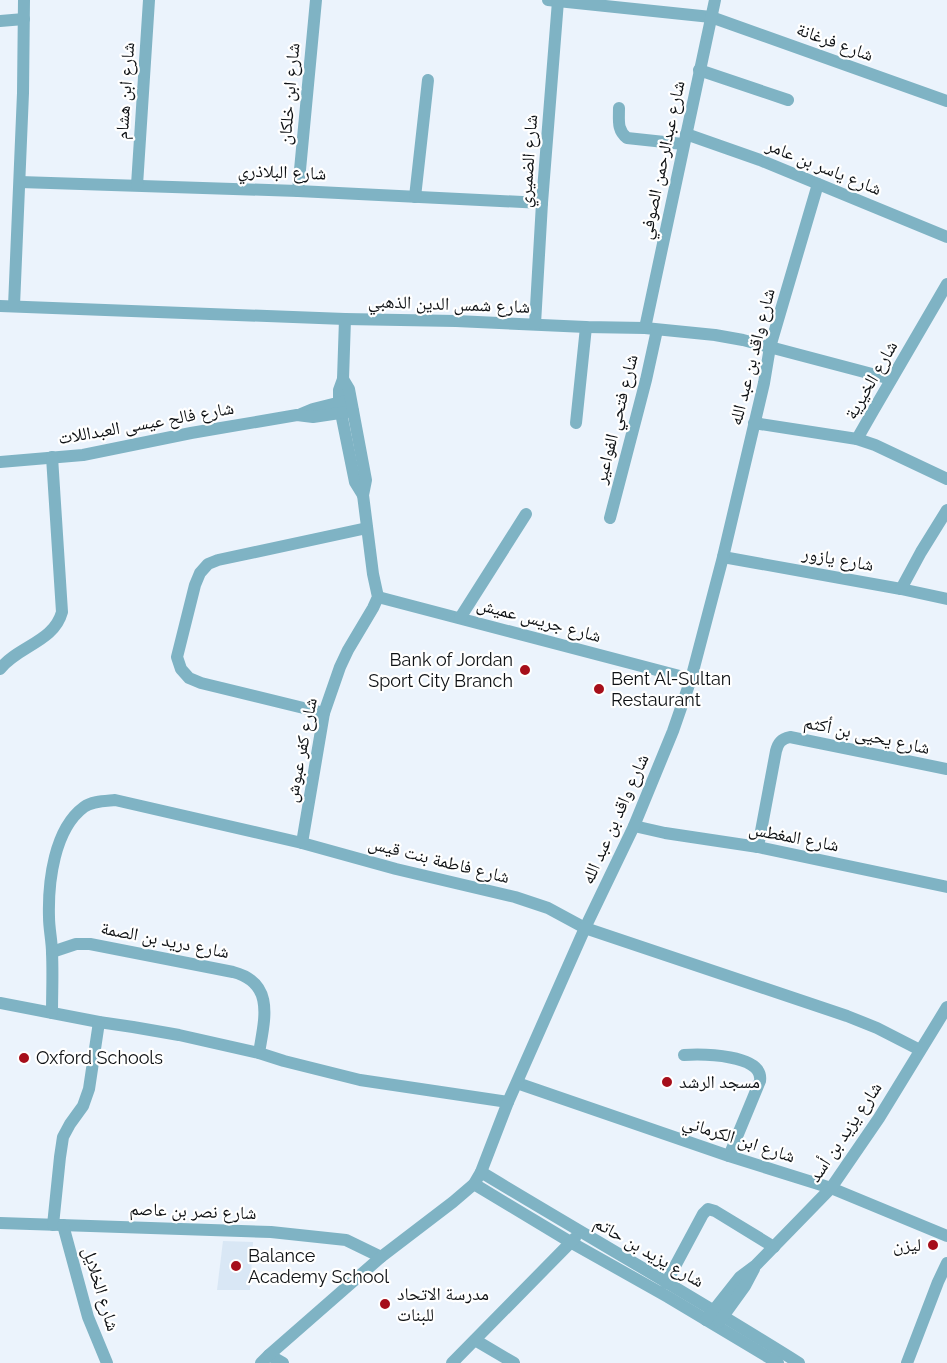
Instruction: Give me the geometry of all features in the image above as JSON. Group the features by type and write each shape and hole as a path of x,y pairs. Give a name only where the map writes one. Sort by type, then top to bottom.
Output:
{"street":[{"path":"14,306 25,0"},
{"name":"شارع ابن هشام","path":"137,185 149,0"},
{"name":"شارع ابن خلكان","path":"298,191 316,0"},
{"name":"شارع عبدالرحمن الصوفي","path":"651,329 685,139 715,0"},
{"name":"شارع فرغانة","path":"553,1 711,16 947,101"},
{"name":"شارع الضميري","path":"535,324 553,1"},
{"path":"0,21 24,19"},
{"path":"699,70 788,100"},
{"path":"415,197 428,80"},
{"name":"شارع ياسر بن عامر","path":"619,108 618,124 622,134 627,138 685,139 760,160 947,237"},
{"name":"شارع البلاذري","path":"20,182 298,191 542,203"},
{"name":"شارع واقد بن عبد الله","path":"265,1359 381,1257 474,1184 481,1172 508,1102 585,928 634,826 673,731 691,679 723,557 764,383 770,347 818,184"},
{"name":"شارع الخيرية","path":"947,284 857,440 875,445 947,479"},
{"name":"شارع شمس الدين الذهبي","path":"0,306 651,329 743,340 891,379"},
{"path":"345,319 343,380 349,389 346,407 366,480 363,495 378,597"},
{"path":"576,423 585,327"},
{"name":"شارع فتحي الفواعير","path":"610,518 646,380 651,329"},
{"name":"شارع فالح عيسى العبداللات","path":"0,462 83,455 191,433 297,416 313,409 346,407"},
{"path":"754,423 857,440"},
{"path":"0,669 13,656 51,632 56,627 62,612 51,458"},
{"path":"901,589 947,510"},
{"path":"460,618 526,514"},
{"path":"324,713 189,678 181,669 177,657 195,585 200,573 208,564 367,528"},
{"name":"شارع يازور","path":"723,557 947,599"},
{"name":"شارع جريس عميش","path":"378,597 691,679"},
{"name":"شارع كفر عبوش","path":"302,843 324,713 340,667 374,609 378,597"},
{"name":"شارع يحيى بن أكثم","path":"758,847 776,751 780,741 784,739 790,737 947,769"},
{"name":"شارع فاطمة بنت قيس","path":"52,952 49,918 50,881 69,821 86,806 101,801 115,800 302,843 396,869 515,897 548,908 585,928 847,1016 920,1050"},
{"name":"شارع المغطس","path":"634,826 758,847 947,887"},
{"name":"شارع دريد بن الصمة","path":"52,952 76,944 90,944 241,974 255,983 265,1001 259,1053"},
{"path":"52,952 52,1013"},
{"path":"0,1003 156,1031 259,1053 360,1080 508,1102"},
{"name":"شارع يزيد بن أسد","path":"715,1318 745,1286 756,1265 831,1188 879,1118 947,1007"},
{"name":"شارع الخلايل","path":"99,1022 89,1089 83,1106 69,1124 63,1137 60,1156 58,1225 88,1317 107,1363"},
{"path":"684,1055 705,1054 738,1060 754,1065 759,1071 760,1081 729,1156"},
{"name":"شارع ابن الكرماني","path":"517,1083 729,1156 831,1188 947,1236"},
{"name":"شارع يزيد بن حاتم","path":"481,1172 666,1283 778,1363"},
{"name":"شارع يزيد بن حاتم","path":"474,1184 572,1243 798,1363"},
{"path":"666,1283 703,1214 708,1209 774,1247"},
{"name":"شارع نصر بن عاصم","path":"0,1223 271,1232 351,1241 381,1257"},
{"path":"452,1363 572,1243 580,1232"},
{"path":"907,1363 947,1263"},
{"path":"475,1340 514,1363"},
{"path":"265,1359 283,1363"}],"shaded area":[{"name":"Balance Academy School","path":"223,1241 253,1242 250,1290 217,1290"}],"place":[{"name":"Bank of Jordan Sport City Branch","path":"525,670"},
{"name":"Bent Al-Sultan Restaurant","path":"599,689"},
{"name":"Oxford Schools","path":"24,1058"},
{"name":"مسجد الرشد","path":"667,1082"},
{"name":"ليزن","path":"933,1245"},
{"name":"Balance Academy School","path":"236,1266"},
{"name":"مدرسة الاتحاد للبنات","path":"385,1304"}]}
